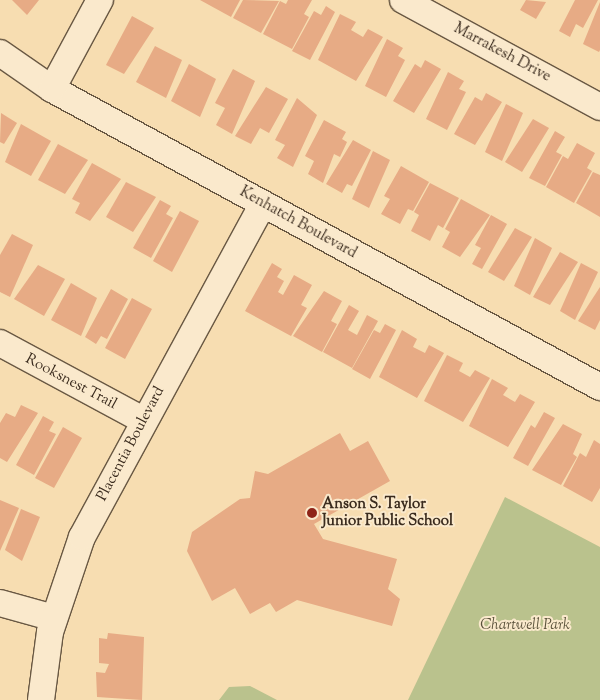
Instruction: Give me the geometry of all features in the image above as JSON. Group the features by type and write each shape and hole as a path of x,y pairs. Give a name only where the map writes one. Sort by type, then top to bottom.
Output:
{"street":[{"path":"52,89 100,0"},
{"name":"Marrakesh Drive","path":"403,0 600,107"},
{"name":"Kenhatch Boulevard","path":"0,53 52,89 600,388"},
{"name":"Placentia Boulevard","path":"41,700 54,618 82,537 143,420 263,204"},
{"name":"Rooksnest Trail","path":"0,343 143,420"},
{"path":"0,603 54,618"}],"green space":[{"name":"Chartwell Park","path":"505,497 600,547 600,700 408,700"},
{"path":"250,686 277,700 219,700 229,687"}],"building":[{"path":"12,0 39,0 27,15"},
{"path":"200,0 240,0 231,17"},
{"path":"243,0 279,1 261,33 233,18"},
{"path":"288,0 312,0 304,14 309,17 292,49 263,34 280,1 286,4"},
{"path":"526,0 546,2 536,19 520,10"},
{"path":"575,0 598,0 583,28 576,24 570,37 559,31"},
{"path":"600,2 600,50 599,52 583,44"},
{"path":"326,6 335,12 310,60 292,51 314,11 321,15"},
{"path":"340,14 356,22 351,30 363,37 368,29 383,37 356,81 318,60"},
{"path":"132,16 154,28 124,74 106,65"},
{"path":"387,39 403,48 398,56 405,60 386,97 365,86"},
{"path":"155,46 182,60 166,98 136,82"},
{"path":"425,60 441,69 414,113 393,101 415,64 421,68"},
{"path":"189,64 216,79 200,117 171,101"},
{"path":"233,69 255,81 232,134 216,125 225,108 215,103"},
{"path":"448,72 464,81 459,89 466,92 447,130 426,119"},
{"path":"266,87 288,99 269,133 260,128 251,144 235,136"},
{"path":"486,93 502,102 475,145 454,134 475,97 482,101"},
{"path":"297,98 317,115 293,167 277,158 285,145 275,140"},
{"path":"506,104 523,113 502,161 485,152"},
{"path":"1,113 17,123 4,144 0,142"},
{"path":"533,119 549,128 522,172 505,162"},
{"path":"324,120 346,132 342,139 347,142 340,157 334,154 323,183 308,174 314,161 305,156"},
{"path":"21,124 51,141 31,176 5,162"},
{"path":"555,131 565,137 556,152 562,155 545,186 529,178"},
{"path":"353,140 371,150 352,186 347,184 342,193 326,184"},
{"path":"577,143 595,153 587,168 592,171 574,203 546,187 563,156 568,159"},
{"path":"58,144 88,160 65,194 38,180"},
{"path":"373,151 390,160 369,208 352,199"},
{"path":"92,163 121,179 90,221 75,213 80,203 72,199"},
{"path":"401,166 429,182 413,211 408,209 400,224 381,214 390,199 384,196"},
{"path":"593,172 600,175 600,217 576,203"},
{"path":"126,182 156,197 133,232 106,217"},
{"path":"430,183 459,198 443,228 438,225 430,241 411,231 419,215 414,212"},
{"path":"461,199 490,215 460,257 442,247 450,232 445,229"},
{"path":"160,200 171,206 166,214 173,218 151,258 133,248"},
{"path":"180,211 199,221 172,272 153,261"},
{"path":"491,215 507,224 482,269 472,264 481,248 475,245"},
{"path":"515,228 532,237 504,281 488,272"},
{"path":"12,234 33,245 10,297 0,292 0,255"},
{"path":"535,238 552,248 530,295 514,286"},
{"path":"560,252 578,262 550,305 533,297"},
{"path":"272,263 282,269 277,277 284,281 278,292 283,295 294,275 312,285 301,305 307,308 291,336 245,311"},
{"path":"581,263 598,272 575,320 560,311"},
{"path":"38,265 65,279 44,316 14,299"},
{"path":"71,283 97,298 81,336 51,320"},
{"path":"600,287 600,320 595,330 578,321"},
{"path":"111,289 128,299 107,339 101,336 96,344 85,337"},
{"path":"324,291 342,301 331,321 337,324 322,352 293,336"},
{"path":"132,298 152,309 125,359 105,348"},
{"path":"349,305 359,311 348,330 357,335 367,315 378,321 352,368 323,352"},
{"path":"385,324 396,330 370,379 352,369 374,330 380,333"},
{"path":"402,330 417,339 413,347 425,353 429,345 444,353 417,398 379,377"},
{"path":"447,355 463,363 459,371 470,377 475,370 490,378 463,422 424,401"},
{"path":"492,379 508,388 503,395 515,402 520,394 535,402 508,447 469,426"},
{"path":"21,405 38,413 7,462 0,458 0,423 6,413 15,417"},
{"path":"544,412 555,418 528,466 513,458 531,425 535,428"},
{"path":"43,416 54,422 49,431 56,434 34,475 16,465"},
{"path":"563,424 582,434 573,454 577,457 561,485 532,470"},
{"path":"63,427 82,438 54,488 35,478"},
{"path":"340,433 350,451 368,441 390,481 314,524 323,539 397,559 388,589 400,599 392,626 297,600 276,612 270,603 250,614 235,588 212,601 187,551 192,532 240,499 250,498 255,471 268,474"},
{"path":"594,440 600,444 600,488 592,502 563,486 580,453 586,457"},
{"path":"0,500 19,508 0,551"},
{"path":"21,509 40,517 22,561 5,550"},
{"path":"108,633 144,637 142,700 97,697 96,672 105,673 109,664 99,663 99,638 107,639"}],"place":[{"name":"Anson S. Taylor Junior Public School","path":"312,513"}]}
